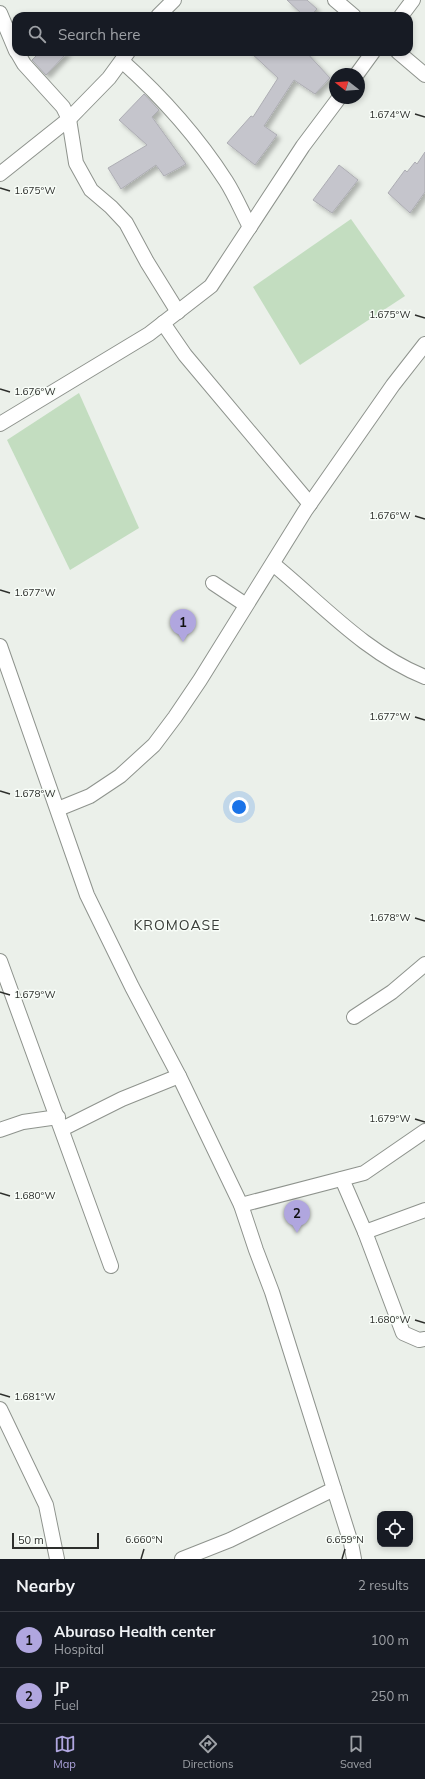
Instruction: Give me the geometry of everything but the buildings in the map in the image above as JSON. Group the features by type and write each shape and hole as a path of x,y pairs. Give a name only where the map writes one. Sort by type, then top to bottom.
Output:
{"street":[{"path":"162,12 174,0"},
{"path":"335,0 349,12"},
{"path":"404,12 413,0"},
{"path":"0,13 12,42"},
{"path":"19,56 24,64 62,107 69,119 76,163 91,190 111,207 126,223 147,262 178,312"},
{"path":"0,174 69,119 109,78 125,56 195,137 227,182 250,227"},
{"path":"361,68 370,56"},
{"path":"403,56 425,75"},
{"path":"0,424 6,422 27,407 149,334 211,286 303,146 334,104"},
{"path":"163,323 185,355 310,504"},
{"path":"58,808 90,796 120,776 154,745 176,718 310,504 393,385 425,344"},
{"path":"272,564 356,636 387,658 425,677"},
{"path":"213,583 246,605"},
{"path":"0,646 58,808 87,895 132,987 179,1076 241,1206 272,1292 334,1489 354,1559"},
{"path":"0,961 36,1064 60,1123 83,1192 111,1266"},
{"path":"354,1017 392,992 425,964"},
{"path":"0,1130 23,1122 60,1123 179,1076"},
{"path":"241,1206 364,1173 425,1131"},
{"path":"342,1179 366,1232 403,1333 419,1340 425,1339"},
{"path":"366,1232 425,1210"},
{"path":"0,1409 46,1505 57,1559"},
{"path":"182,1559 230,1540 334,1489"}],"green space":[{"path":"351,219 405,296 300,365 253,287"},
{"path":"79,393 139,528 70,570 7,440"}],"place":[{"name":"Aburaso Health center","path":"183,642"},
{"name":"JP","path":"297,1233"}],"district":[{"name":"KROMOASE","path":"177,925"}]}
